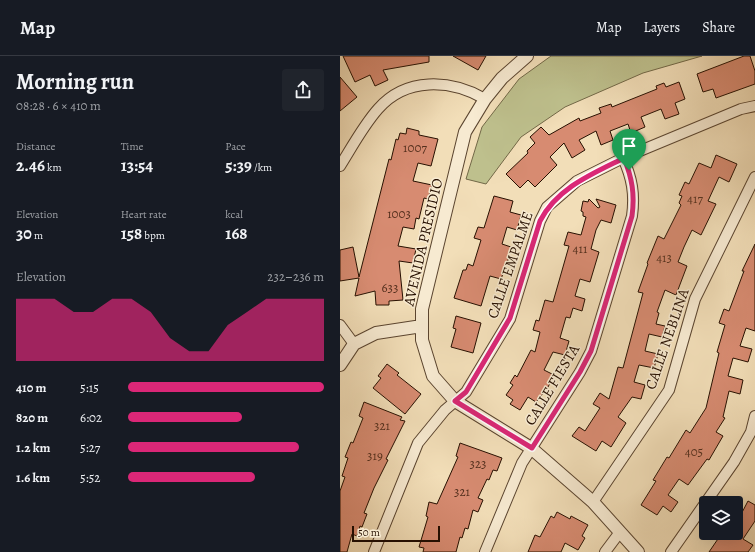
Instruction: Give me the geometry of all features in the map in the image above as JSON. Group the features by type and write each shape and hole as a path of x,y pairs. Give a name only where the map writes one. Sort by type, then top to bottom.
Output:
{"street":[{"name":"AVENIDA PRESIDIO","path":"527,56 502,78 485,99 465,132 422,309 422,340 433,376 455,401 532,448 593,502 638,552"},
{"path":"340,166 370,119 388,100 397,93 421,85 437,84 467,90 485,99"},
{"name":"CALLE EMPALME","path":"374,552 418,443 445,410 466,392 510,318 540,221 547,207 577,181 624,158 741,109 755,106"},
{"name":"CALLE FIESTA","path":"485,552 522,463 580,372 591,351 632,216 635,200 633,184 624,158"},
{"name":"CALLE NEBLINA","path":"593,502 669,390 695,299 755,177"},
{"path":"340,325 354,344"},
{"path":"340,365 354,344 376,333 422,326"},
{"path":"671,552 734,462 751,432 755,416"},
{"path":"605,552 620,532"}],"green space":[{"path":"551,56 702,56 643,73 565,107 521,137 486,184 466,179 482,127 519,79"}],"building":[{"path":"343,56 429,56 429,62 383,70 388,80 375,86 370,75 355,82"},
{"path":"453,56 486,56 478,70"},
{"path":"744,56 750,56 755,71 755,84 716,98 713,89 703,92 697,74"},
{"path":"340,77 357,97 340,111"},
{"path":"679,82 685,99 675,103 679,114 665,119 661,109 641,117 645,127 631,133 628,124 610,131 613,140 601,145 596,131 579,140 585,150 572,158 564,143 550,157 557,165 535,187 528,180 520,188 506,174 528,153 527,151 535,143 530,137 541,127 549,135 579,118 580,121 601,113 599,108 611,104 612,107 657,89 656,86 664,83 666,87"},
{"path":"407,128 419,131 419,135 438,139 431,166 418,163 413,181 432,185 428,199 424,198 419,219 416,218 414,229 403,227 398,246 416,249 413,263 399,261 403,300 389,301 389,305 376,305 375,291 355,296 359,278 340,281 340,250 353,247 359,277 389,159 391,160 396,139 398,140 400,133 406,134"},
{"path":"716,155 737,164 729,182 719,177 708,201 716,204 701,235 692,230 684,247 678,262 687,266 676,295 665,290 657,312 659,313 656,324 665,326 662,337 649,334 645,351 658,354 654,368 639,365 634,382 645,385 641,399 632,397 618,417 626,423 611,447 602,441 596,451 572,436 579,427 585,431 600,408 593,404 600,393 609,399 618,367 623,368 643,293 638,292 648,264 647,263 658,236 664,239 681,205 679,203 682,196 679,195 685,182 689,184 699,163 711,168"},
{"path":"494,196 513,201 510,212 521,215 517,230 507,227 502,244 511,247 508,260 501,279 490,276 481,306 454,298 463,270 466,270 468,264 473,266 481,240 474,238 478,227 484,228"},
{"path":"589,199 598,208 600,207 596,199 616,205 611,223 601,220 596,230 591,249 599,252 590,282 580,279 575,296 585,299 582,311 573,308 570,318 566,317 560,338 569,341 565,355 553,352 544,370 554,375 547,389 536,402 528,397 520,410 510,404 513,400 506,395 513,385 510,383 515,375 517,377 531,350 535,352 540,332 533,330 536,320 539,321 545,300 553,302 569,246 564,245 568,232 581,235 586,217 583,216 583,212 581,211 583,201 588,202"},
{"path":"755,244 755,331 746,328 740,346 752,349 748,362 733,358 728,376 743,380 740,394 729,391 723,417 725,418 716,432 723,436 709,460 707,459 688,485 679,479 668,495 678,502 671,512 663,506 657,515 641,505 656,481 653,480 667,457 669,458 686,430 690,433 706,408 719,353 717,352 725,325 719,323 724,309 729,311 744,271 742,271"},
{"path":"456,316 481,323 473,353 451,347 456,329 453,328"},
{"path":"387,364 399,373 397,375 421,394 405,414 373,388 381,378 378,376"},
{"path":"364,402 402,417 400,420 405,421 386,459 388,460 374,488 364,513 367,514 362,527 360,526 357,536 352,534 347,552 340,552 340,491 345,477 342,476 348,458 345,457 351,442 353,443 363,418 359,416"},
{"path":"460,443 502,458 497,471 493,470 489,480 487,479 478,498 483,500 478,512 473,510 468,529 465,528 462,538 460,537 456,552 423,552 424,548 419,547 428,517 426,516 429,502 437,504 458,457 456,456"},
{"path":"748,501 755,505 755,521 743,539 743,511"},
{"path":"557,512 570,519 571,516 588,525 582,536 585,538 578,550 565,543 561,552 528,552 535,535 540,537 551,516 554,518"},
{"path":"743,539 753,545 748,552 709,552 717,540"}],"route":[{"path":"624,158 629,170 635,200 632,216 591,351 580,372 532,448 455,401 466,392 510,318 540,221 547,207 577,181 624,158"}]}
